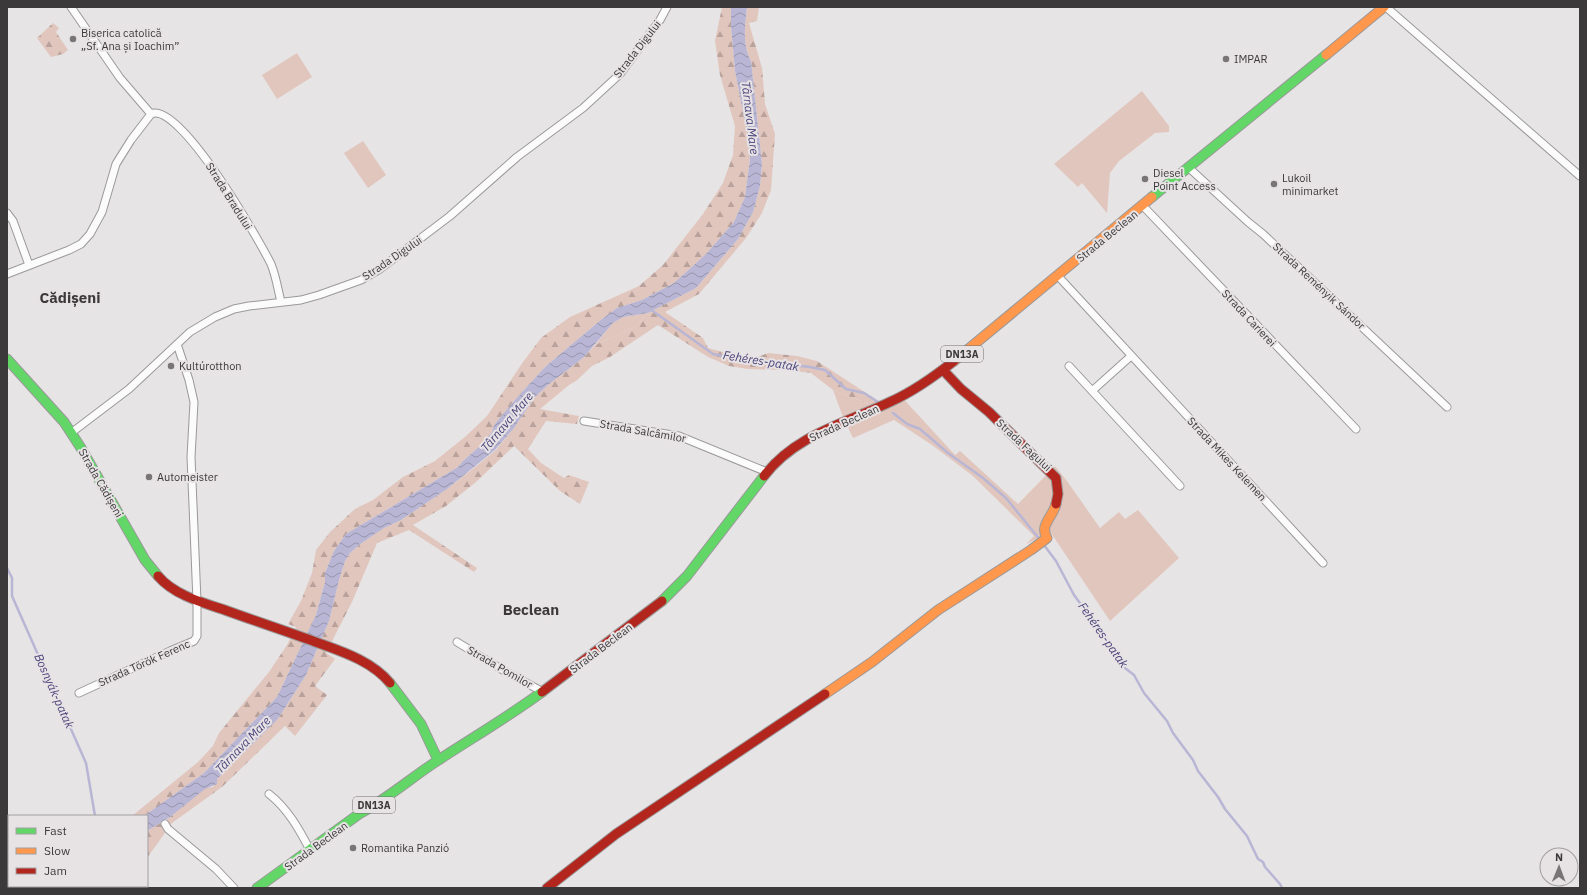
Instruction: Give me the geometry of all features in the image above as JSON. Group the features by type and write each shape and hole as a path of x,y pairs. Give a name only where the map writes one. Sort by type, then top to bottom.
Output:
{"main road":[{"name":"Strada Beclean","path":"257,888 267,885 310,850 438,760 483,733 543,692 624,632 674,591 707,551 767,472 791,450 808,438 893,401 922,385 943,370 1385,7"},
{"name":"Strada Cădișeni","path":"7,359 64,422 81,448 151,568 168,585 197,601 295,634 360,660 387,680 409,707 421,724 438,760"},
{"name":"Strada Fagului","path":"547,888 610,838 872,662 938,610 1046,538 1044,533 1045,525 1056,507 1058,494 1056,478 989,412 961,389 943,370"}],"street":[{"path":"7,274 69,250 81,244 90,234 102,212 116,164 131,140 151,114 120,78 71,7"},
{"path":"1385,7 1580,176"},
{"name":"Strada Digului","path":"71,433 129,389 176,344 199,326 225,313 249,306 302,300 319,295 360,280 380,269 450,216 517,157 583,108 600,93 620,74 660,20 667,8"},
{"name":"Strada Bradului","path":"151,114 154,112 162,114 184,131 212,166 271,265 281,302"},
{"name":"Strada Reményik Sándor","path":"1188,168 1263,234 1447,407"},
{"name":"Strada Carierei","path":"1143,206 1356,429"},
{"path":"7,214 13,221 29,265"},
{"name":"Strada Mikes Kelemen","path":"1058,276 1323,563"},
{"path":"176,344 189,380 194,402 191,457 197,601"},
{"path":"1092,392 1131,356"},
{"path":"1069,366 1180,486"},
{"name":"Strada Salcâmilor","path":"584,421 679,436 767,472"},
{"name":"Strada Török Ferenc","path":"79,693 194,641 197,636 197,601"},
{"name":"Strada Pomilor","path":"456,642 543,692"},
{"path":"269,794 292,818 310,850"},
{"path":"165,824 168,829 216,869 234,888"}],"green space":[{"path":"722,7 731,7 735,71 748,137 750,159 745,197 734,222 706,254 674,283 642,300 617,308 545,367 494,425 492,432 480,446 458,467 346,534 334,551 325,573 325,582 316,615 277,697 204,773 145,815 133,815 198,762 213,746 219,733 269,672 287,645 296,627 288,624 301,601 312,573 316,550 330,532 355,509 373,500 403,477 435,461 466,436 487,416 541,338 570,317 639,286 663,265 703,214 723,183 733,155 735,126 720,75 715,41"},
{"path":"747,7 759,7 757,21 749,23 762,68 765,104 775,134 771,190 762,213 746,238 699,294 665,312 703,338 708,348 755,358 768,353 797,356 817,361 880,402 871,405 833,390 811,373 785,370 748,369 729,366 708,357 658,325 610,357 592,366 576,381 540,409 579,416 577,424 546,421 528,449 541,463 564,478 569,475 589,482 580,504 560,491 514,446 476,482 446,506 413,525 477,568 474,572 409,530 377,543 352,602 326,653 335,659 315,686 327,695 295,736 285,726 222,787 172,823 148,857 148,830 170,817 205,788 213,787 217,779 277,720 306,675 329,621 339,580 345,561 350,553 384,528 401,520 447,489 474,468 496,450 514,428 534,398 548,385 584,357 595,345 635,327 648,313 696,288 738,239 753,212 760,186 762,164 751,61 746,48 745,28"},
{"path":"53,23 59,28 56,32 68,50 63,54 51,57 37,38"},
{"path":"297,53 312,77 277,99 262,75"},
{"path":"1142,91 1169,126 1169,132 1155,133 1119,161 1110,173 1107,213 1082,183 1078,187 1054,164"},
{"path":"363,141 386,175 368,188 344,153"},
{"path":"648,313 635,327 595,345 613,323 623,317"},
{"path":"833,390 871,405 898,393 955,455 960,451 1018,504 1055,466 1100,528 1119,512 1125,519 1138,510 1179,558 1110,621 1051,533 1026,544 1034,536 973,476 932,445 894,420 853,438"}],"water":[{"name":"Târnava Mare","path":"731,7 747,7 745,41 751,61 762,164 760,186 753,212 738,239 696,288 648,313 623,317 613,323 584,357 534,398 514,428 495,450 447,489 401,520 384,528 350,553 345,561 339,580 329,621 306,675 277,720 217,779 217,784 205,789 170,817 148,830 148,815 145,815 204,773 277,697 316,615 325,582 325,573 334,551 346,534 458,467 480,446 492,432 494,425 545,367 617,308 642,300 674,283 706,254 734,222 745,197 750,159 748,137 735,71"}],"waterway":[{"name":"Fehéres-patak","path":"650,309 713,354 825,370 846,389 864,393 878,402"},
{"name":"Fehéres-patak","path":"893,413 907,424 920,429 948,453 983,478 1006,498 1041,541"},
{"name":"Fehéres-patak","path":"1044,545 1056,561 1074,595 1097,624 1100,631 1106,637 1125,668 1134,675 1144,693 1167,721 1173,733 1193,760 1198,771 1218,797 1225,809 1247,836 1258,859 1263,862 1265,867 1282,888"},
{"name":"Bosnyák-patak","path":"7,568 12,578 12,596 86,763 95,815"}],"traffic: fast":[{"path":"1152,197 1326,55"},
{"path":"7,359 64,422 81,448 145,560 158,576"},
{"path":"662,601 687,576 764,476"},
{"path":"390,683 421,724 438,760"},
{"path":"257,888 359,814 542,692"}],"traffic: slow":[{"path":"1326,55 1384,7"},
{"path":"954,361 1152,197"},
{"path":"825,694 872,662 938,610 1047,538 1045,533 1046,525 1056,504"}],"traffic: jam":[{"path":"764,476 791,450 807,440 840,423 875,409 908,393 954,361"},
{"path":"943,370 961,389 989,412 1056,478 1058,494 1056,504"},
{"path":"158,576 171,588 187,597 302,637 354,657 374,668 390,683"},
{"path":"542,692 662,601"},
{"path":"547,888 616,834 825,694"}],"place":[{"name":"Biserica catolică „Sf. Ana și Ioachim”","path":"73,39"},
{"name":"IMPAR","path":"1226,59"},
{"name":"Diesel Point Access","path":"1145,179"},
{"name":"Lukoil minimarket","path":"1274,184"},
{"name":"Kultúrotthon","path":"171,366"},
{"name":"Automeister","path":"149,477"},
{"name":"Romantika Panzió","path":"353,848"}],"district":[{"name":"Cădișeni","path":"70,298"},
{"name":"Beclean","path":"531,610"}]}
